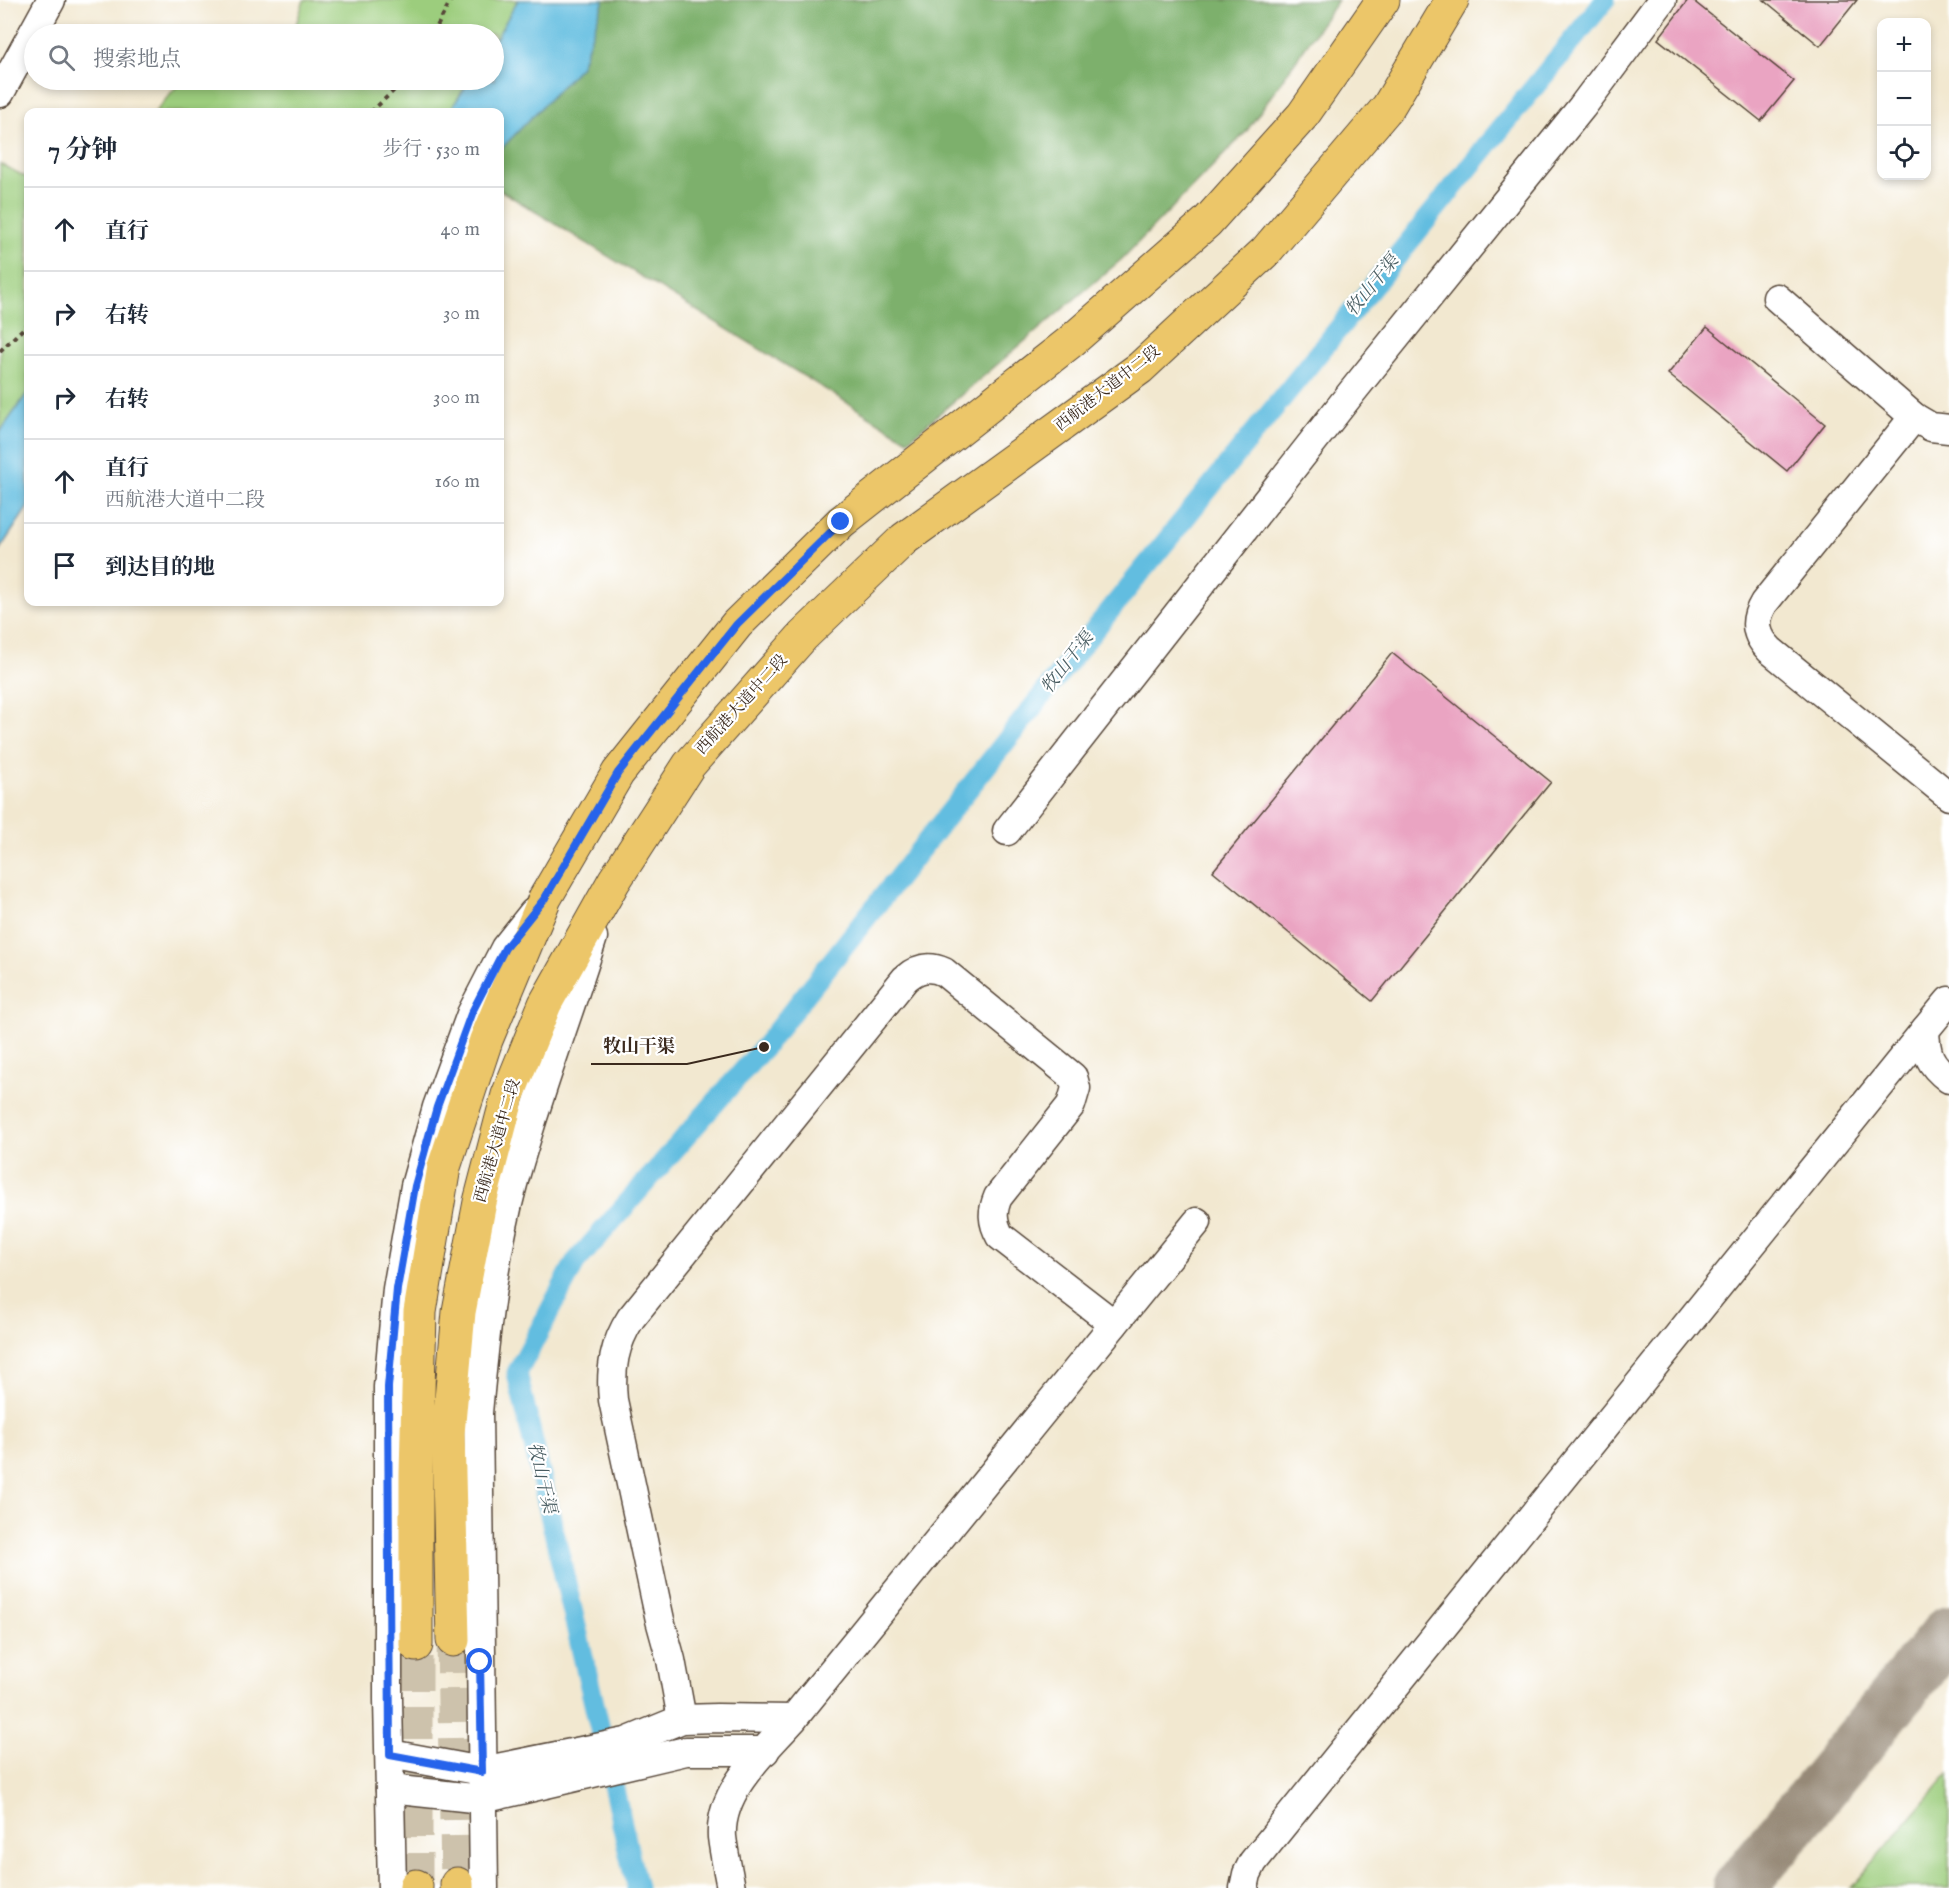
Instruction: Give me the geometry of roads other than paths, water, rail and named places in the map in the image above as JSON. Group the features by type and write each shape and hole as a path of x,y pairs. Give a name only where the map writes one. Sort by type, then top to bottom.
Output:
{"main road":[{"path":"416,1645 416,1474 420,1312 444,1167 486,1040 545,898 618,773 737,624 841,522 1069,343 1207,222 1303,115 1383,0"},
{"name":"西航港大道中二段","path":"453,1640 448,1433 459,1312 480,1202 508,1095 545,1004 606,896 689,765 803,636 904,539 1140,368 1266,251 1388,107 1452,0"}],"street":[{"path":"38,24 51,0"},
{"path":"1007,831 1352,392 1582,107 1662,0"},
{"path":"0,93 24,49"},
{"path":"1777,298 1914,417 1931,427 1949,429"},
{"path":"1914,417 1764,603 1756,620 1756,629 1763,643 1770,650 1949,796"},
{"path":"466,1887 482,1785 478,1413 485,1335 496,1259 513,1185 542,1086 563,1030 606,896"},
{"path":"408,1887 390,1789 388,1387 397,1289 415,1186 437,1107 471,1014 505,948 545,898"},
{"path":"682,1719 614,1400 612,1369 615,1352 621,1333 631,1318 912,973 928,968 944,972 1073,1077 1076,1088 1071,1105 998,1197 993,1208 994,1227 1000,1236 1114,1324"},
{"path":"1244,1888 1253,1862 1949,1001"},
{"path":"1925,1030 1926,1048 1930,1060 1949,1079"},
{"path":"731,1888 722,1836 729,1796 1197,1222"},
{"path":"629,1754 682,1719 793,1719"},
{"path":"390,1789 482,1785 629,1754 765,1751"},
{"path":"390,1755 482,1785"}],"water":[{"path":"518,0 604,0 581,66 504,146 504,108 452,108 463,90 504,90 504,24"},
{"path":"24,398 24,513 0,549 0,432"}],"waterway":[{"name":"牧山干渠","path":"637,1888 517,1373 575,1263 764,1047 1086,640 1605,0"}],"tunnel":[{"path":"453,1640 457,1884"},
{"path":"416,1645 416,1886"}],"place":[{"name":"牧山干渠","path":"764,1047"}]}
